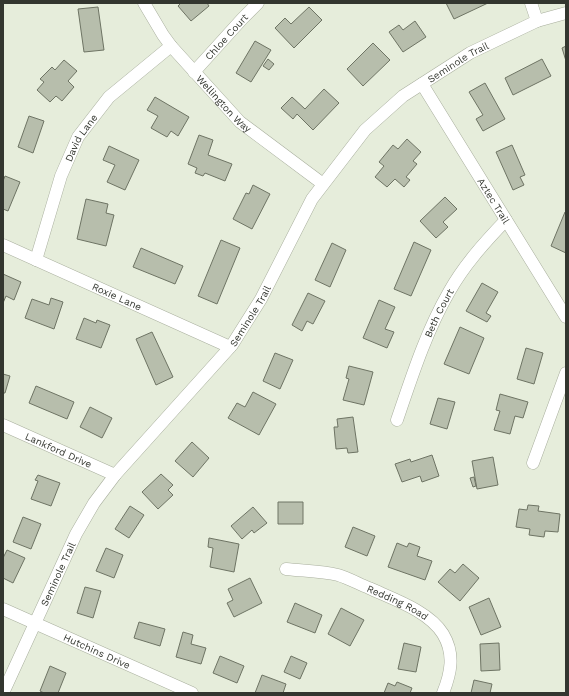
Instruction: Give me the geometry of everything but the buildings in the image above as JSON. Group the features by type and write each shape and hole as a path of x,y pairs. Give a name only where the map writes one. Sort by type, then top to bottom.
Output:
{"street":[{"name":"Wellington Way","path":"144,3 171,46 240,122 323,184"},
{"name":"Chloe Court","path":"194,72 258,3"},
{"path":"530,3 537,21"},
{"name":"Seminole Trail","path":"3,693 79,528 94,503 114,475 230,347 261,299 312,199 365,130 403,96 470,53 537,21 566,13"},
{"name":"David Lane","path":"36,260 61,176 78,137 109,98 171,46"},
{"name":"Aztec Trail","path":"422,84 566,317"},
{"name":"Beth Court","path":"397,420 426,338 450,291 480,248 506,220"},
{"name":"Roxie Lane","path":"3,245 230,347"},
{"path":"533,463 566,373"},
{"name":"Lankford Drive","path":"3,425 114,475"},
{"name":"Redding Road","path":"286,569 339,576 416,609 434,624 443,634 449,650 451,667 443,693"},
{"name":"Hutchins Drive","path":"3,609 192,693"}]}
